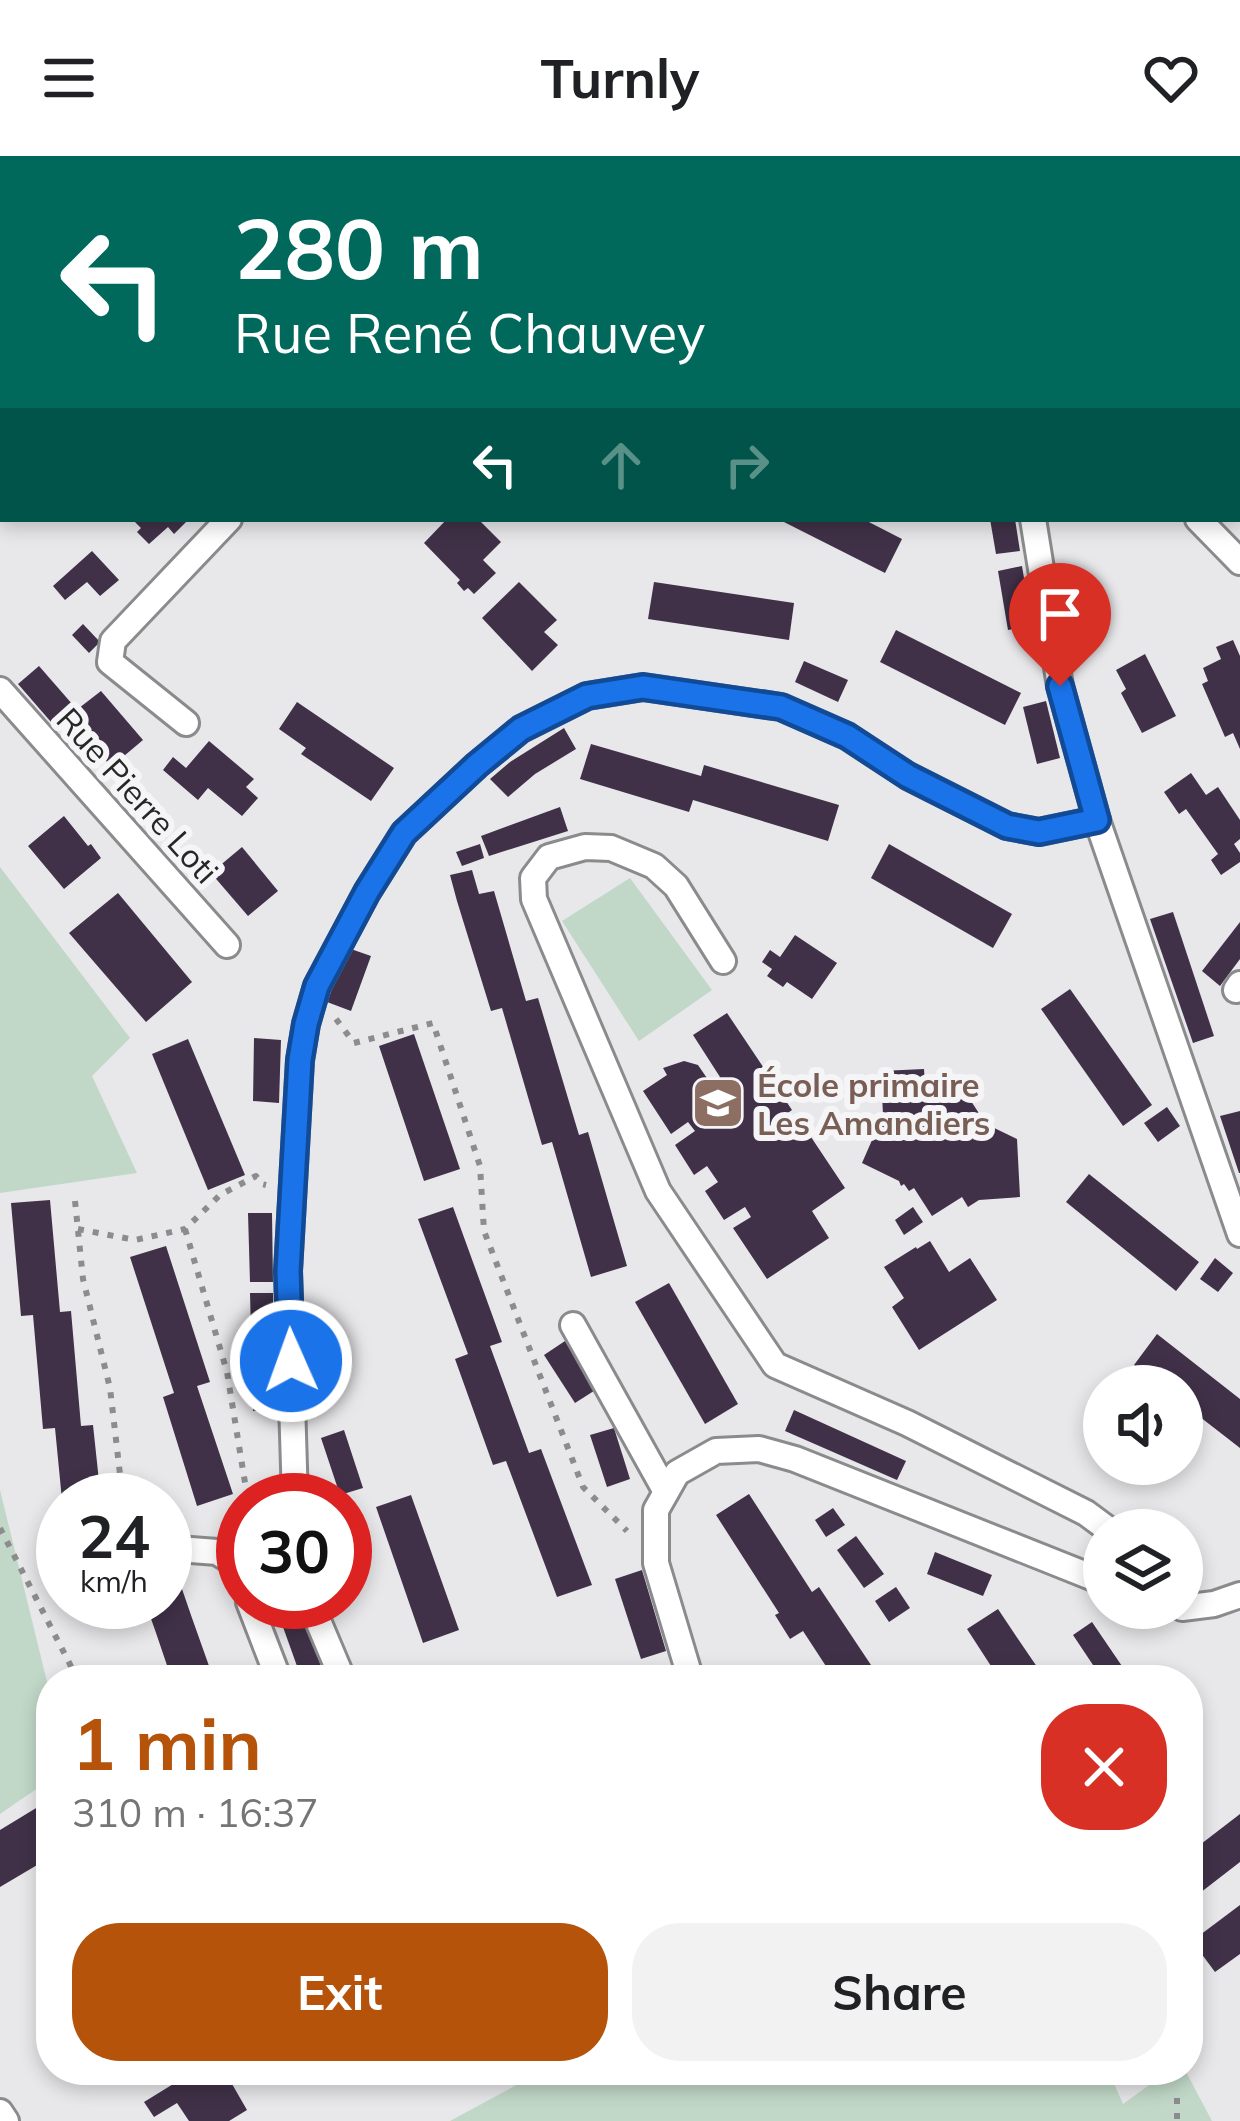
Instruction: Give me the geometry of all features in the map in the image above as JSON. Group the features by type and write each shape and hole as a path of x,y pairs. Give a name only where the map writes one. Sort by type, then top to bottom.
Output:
{"street":[{"path":"186,723 110,662 113,641 226,522"},
{"path":"1033,522 1060,686 1097,820 1240,1234"},
{"path":"1201,522 1240,562"},
{"path":"294,1473 288,1271 300,1060 317,986 404,833 521,729 587,696 643,687 781,707 847,736 908,776 1007,826 1039,832 1097,820"},
{"name":"Rue Pierre Loti","path":"0,690 227,945"},
{"path":"723,961 676,886 654,866 611,848 585,847 549,857 533,878 534,899 658,1191 775,1365 907,1423 1083,1511"},
{"path":"573,1325 666,1492"},
{"path":"687,1665 656,1563 656,1510 677,1473 716,1451 759,1449 795,1459 1083,1574"},
{"path":"1203,1605 1240,1595"},
{"path":"259,1629 273,1665"},
{"path":"322,1629 337,1665"},
{"path":"0,2112 6,2121"}],"path":[{"path":"312,1004 331,1011 353,1043 434,1023 480,1166 484,1231 583,1487 621,1527 656,1548"},
{"path":"78,1228 135,1240 185,1229 220,1195 256,1176 262,1184 293,1186"},
{"path":"75,1201 83,1279 110,1388 120,1473"},
{"path":"185,1229 227,1372 243,1473"},
{"path":"0,1528 70,1665"},
{"path":"1177,2098 1177,2121"}],"green space":[{"path":"0,867 130,1038 92,1076 137,1173 0,1193"},
{"path":"630,878 712,990 639,1041 562,921"},
{"path":"0,1490 43,1665 36,1665 36,1789 0,1814"},
{"path":"516,2085 1115,2085 1123,2104 1149,2085 1193,2085 1212,2121 450,2121"}],"building":[{"path":"135,522 186,522 174,534 168,527 149,544 137,532 141,528"},
{"path":"444,522 481,522 501,542 483,560 496,573 474,594 468,588 464,591 457,583 460,580 424,543"},
{"path":"784,522 869,522 902,539 885,573"},
{"path":"991,522 1015,522 1020,551 996,554"},
{"path":"92,551 119,580 100,596 87,582 65,600 53,586"},
{"path":"1022,566 1032,626 1008,630 998,571"},
{"path":"519,582 557,620 544,632 558,645 532,671 482,618"},
{"path":"654,582 794,603 789,640 648,619"},
{"path":"83,624 100,642 89,653 72,635"},
{"path":"896,630 1021,693 1005,725 880,662"},
{"path":"1233,640 1240,656 1240,749 1233,733 1225,737 1202,684 1208,681 1203,668 1221,659 1216,647"},
{"path":"1145,654 1176,716 1142,733 1121,693 1126,689 1116,670"},
{"path":"804,661 848,680 838,702 795,682"},
{"path":"39,666 73,705 51,722 18,684"},
{"path":"101,691 143,740 111,767 70,715"},
{"path":"1046,701 1060,758 1037,764 1023,707"},
{"path":"297,702 394,768 371,801 301,754 306,748 279,729"},
{"path":"564,728 576,749 508,797 490,779 510,762"},
{"path":"209,741 254,779 246,787 258,798 242,816 208,788 198,800 163,770 173,757 186,768"},
{"path":"591,744 701,776 704,765 839,805 828,841 693,800 689,812 580,779"},
{"path":"1191,773 1206,795 1218,787 1240,820 1240,839 1234,844 1240,862 1221,875 1211,860 1218,854 1186,809 1179,814 1164,792"},
{"path":"560,807 568,831 489,856 481,836"},
{"path":"64,816 101,858 64,889 28,846"},
{"path":"480,844 484,858 462,866 456,852"},
{"path":"889,844 1012,914 993,948 871,878"},
{"path":"242,847 278,891 248,916 211,873"},
{"path":"472,870 479,894 494,891 526,1001 538,998 579,1135 588,1132 627,1266 591,1277 552,1142 542,1145 502,1008 491,1011 457,901 450,875"},
{"path":"118,893 192,982 146,1022 69,933"},
{"path":"1173,912 1214,1036 1193,1043 1150,919"},
{"path":"1240,922 1240,959 1220,986 1202,971"},
{"path":"795,935 837,963 812,999 787,982 783,987 767,976 772,969 762,962 770,950 780,957"},
{"path":"348,948 371,956 351,1011 327,1002"},
{"path":"1070,989 1152,1105 1123,1126 1041,1009"},
{"path":"727,1013 792,1110 782,1117 792,1132 803,1125 845,1188 812,1211 829,1238 767,1279 733,1228 751,1217 745,1207 724,1220 705,1191 718,1182 707,1166 694,1175 675,1145 695,1131 688,1122 671,1134 643,1091 667,1075 663,1068 684,1061 698,1065 711,1084 720,1077 693,1035"},
{"path":"414,1034 460,1169 424,1181 379,1046"},
{"path":"254,1038 281,1040 279,1103 253,1101"},
{"path":"188,1039 245,1175 208,1190 152,1054"},
{"path":"924,1069 926,1101 969,1098 986,1124 1017,1139 1020,1197 979,1200 968,1207 962,1197 932,1216 914,1188 909,1191 862,1163 883,1115 881,1071"},
{"path":"1167,1107 1180,1126 1158,1142 1144,1123"},
{"path":"1240,1111 1240,1173 1239,1173 1220,1116"},
{"path":"1089,1174 1199,1262 1176,1291 1066,1202"},
{"path":"50,1200 60,1312 71,1311 81,1426 93,1425 98,1473 59,1473 55,1428 43,1429 33,1315 21,1316 11,1203"},
{"path":"453,1207 502,1342 490,1346 529,1453 541,1449 592,1585 557,1597 506,1461 493,1465 455,1359 468,1354 418,1219"},
{"path":"913,1207 923,1222 904,1235 895,1220"},
{"path":"248,1213 272,1213 273,1282 250,1282"},
{"path":"930,1241 949,1272 970,1258 997,1300 919,1350 892,1307 904,1298 884,1267"},
{"path":"166,1246 210,1382 197,1386 226,1473 216,1473 216,1500 197,1506 192,1473 187,1473 163,1397 174,1393 130,1257"},
{"path":"1215,1258 1233,1273 1218,1292 1200,1279"},
{"path":"669,1283 738,1404 705,1424 635,1302"},
{"path":"250,1293 273,1293 274,1411 253,1411"},
{"path":"1157,1334 1197,1365 1134,1365"},
{"path":"565,1341 597,1389 575,1403 544,1355"},
{"path":"1203,1370 1240,1399 1240,1448 1203,1419"},
{"path":"794,1410 906,1461 897,1480 785,1431"},
{"path":"614,1428 630,1479 607,1487 590,1435"},
{"path":"344,1430 358,1473 333,1473 321,1438"},
{"path":"749,1494 812,1592 819,1587 871,1665 825,1665 803,1631 790,1639 775,1615 779,1613 716,1515"},
{"path":"411,1495 459,1630 423,1643 376,1507"},
{"path":"833,1508 845,1525 826,1537 815,1520"},
{"path":"856,1536 884,1574 864,1588 837,1550"},
{"path":"935,1552 992,1575 983,1596 927,1574"},
{"path":"642,1570 666,1651 641,1659 615,1579"},
{"path":"896,1587 910,1608 889,1622 875,1601"},
{"path":"998,1609 1036,1665 990,1665 967,1629"},
{"path":"192,1617 209,1665 167,1665 154,1629 192,1629"},
{"path":"1083,1628 1097,1629 1121,1665 1093,1665 1073,1635"},
{"path":"284,1629 308,1629 321,1665 297,1665"},
{"path":"36,1808 36,1866 0,1887 0,1830"},
{"path":"1240,1814 1240,1862 1203,1891 1203,1842"},
{"path":"1240,1905 1240,1954 1215,1972 1203,1956 1203,1933"},
{"path":"172,2085 233,2085 247,2110 229,2121 189,2121 177,2103 154,2117 144,2102"}],"place":[{"name":"École primaire Les Amandiers","path":"718,1103"}],"route":[{"path":"291,1361 288,1271 300,1060 317,986 404,833 477,765 521,729 587,696 643,687 781,707 847,736 908,776 1007,826 1039,832 1097,820 1060,686"}]}
